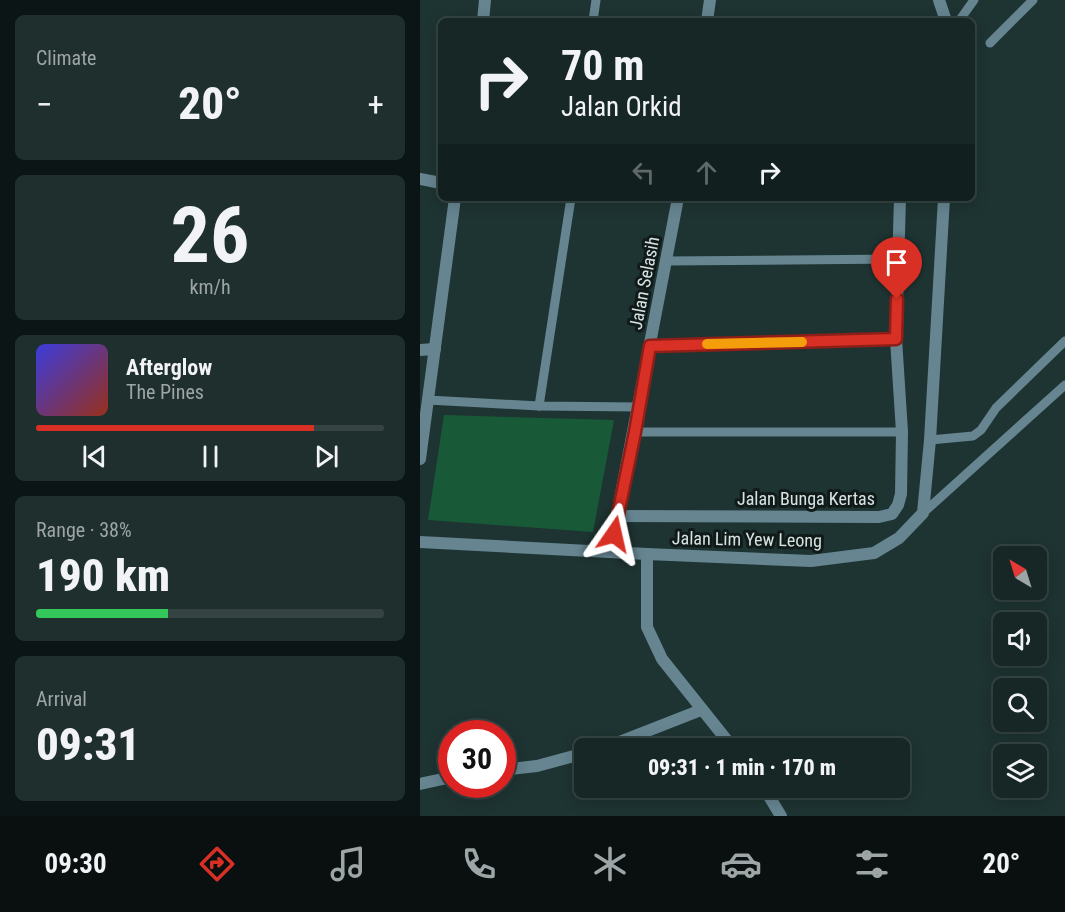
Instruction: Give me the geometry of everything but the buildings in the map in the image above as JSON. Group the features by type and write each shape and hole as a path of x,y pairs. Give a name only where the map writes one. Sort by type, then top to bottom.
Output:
{"street":[{"path":"483,18 485,0"},
{"path":"707,18 710,0"},
{"path":"939,0 945,18"},
{"path":"420,179 438,182"},
{"path":"420,459 455,201"},
{"name":"Jalan Selasih","path":"610,551 635,432 677,201"},
{"name":"Jalan Bunga Kertas","path":"617,516 879,517 892,514 898,506 901,494 902,432 896,339 900,201"},
{"path":"923,513 930,440 944,201"},
{"path":"650,346 896,339"},
{"path":"420,350 435,349"},
{"name":"Jalan Lim Yew Leong","path":"420,542 811,561 874,553 899,538 923,513"},
{"path":"647,554 647,627 662,659 725,738"},
{"path":"630,738 701,710"},
{"path":"516,768 574,756"},
{"path":"420,784 438,780"},
{"path":"770,798 781,816"}],"lane":[{"path":"593,18 596,0"},
{"path":"961,18 974,0"},
{"path":"990,44 1033,0"},
{"path":"539,406 571,201"},
{"path":"666,261 898,259"},
{"path":"930,440 973,436 996,408 1065,342"},
{"path":"923,513 1065,385"},
{"path":"428,400 539,406 638,407"},
{"path":"635,432 902,432"}],"slow traffic":[{"path":"707,344 802,342"}],"route":[{"path":"614,534 650,346 896,339 897,299"}]}
